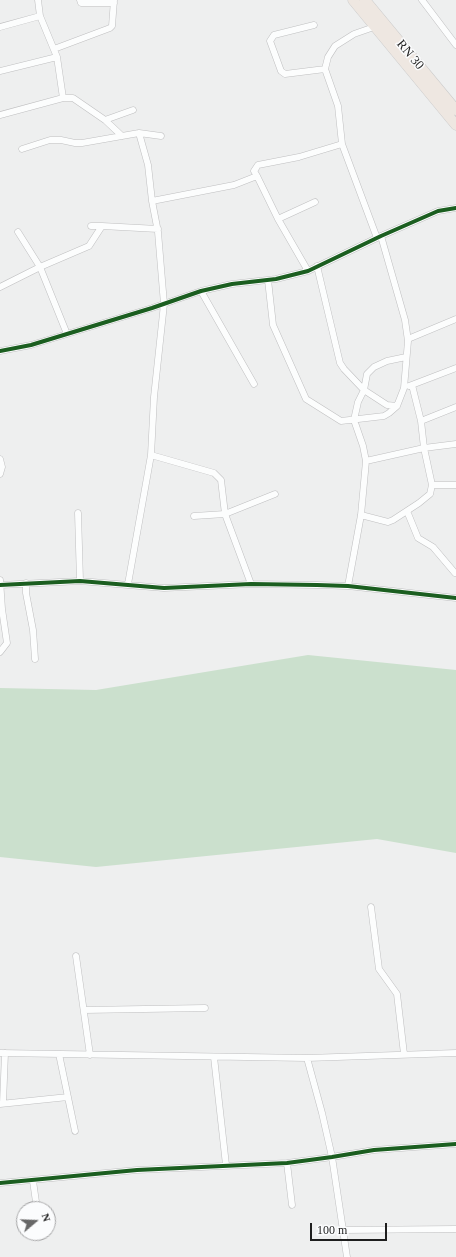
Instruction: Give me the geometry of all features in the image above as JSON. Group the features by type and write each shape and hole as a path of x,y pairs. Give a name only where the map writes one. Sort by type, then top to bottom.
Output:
{"main road":[{"name":"RN 30","path":"353,0 456,125"},
{"name":"RN 30","path":"368,1 456,110"}],"street":[{"path":"38,0 40,16 57,57 63,98"},
{"path":"54,49 112,26 114,2 81,3 80,0"},
{"path":"422,0 456,46"},
{"path":"0,27 40,16"},
{"path":"314,25 274,35 270,41 281,71 285,74 325,69"},
{"path":"268,280 273,325 306,399 339,421 384,416 397,406 404,388 408,339 405,320 379,237 342,144 338,106 325,69 328,56 335,46 354,34 374,27"},
{"path":"0,71 57,57"},
{"path":"0,115 63,98 73,98 105,120 122,136"},
{"path":"105,120 133,110"},
{"path":"128,584 151,455 154,397 164,304 158,229 152,201 148,165 139,133"},
{"path":"22,149 50,140 82,143 139,133 161,136"},
{"path":"308,270 278,219 254,171 258,165 299,157 342,144"},
{"path":"152,201 234,186 257,176"},
{"path":"278,219 315,202"},
{"path":"0,351 31,346 201,291 232,284 268,280 308,270 438,211 456,208"},
{"path":"91,226 158,229"},
{"path":"0,287 40,267 89,246 102,226"},
{"path":"18,232 40,267 67,334"},
{"path":"317,266 340,363 348,374 364,390 387,405 397,406"},
{"path":"201,291 254,384"},
{"path":"408,339 456,319"},
{"path":"348,586 361,515 366,461 363,446 354,420 358,402 364,390 366,374 374,367 387,361 406,357"},
{"path":"404,388 456,368"},
{"path":"361,515 388,522 408,511 430,494 432,485 424,448 421,421 412,385"},
{"path":"421,421 456,407"},
{"path":"366,461 424,448 456,444"},
{"path":"151,455 214,473 221,480 225,514 251,584"},
{"path":"0,459 2,467 0,474"},
{"path":"432,485 456,485"},
{"path":"194,516 225,514 275,494"},
{"path":"408,511 418,538 434,547 455,573"},
{"path":"78,513 80,581"},
{"path":"0,580 2,609 7,642 0,652"},
{"path":"0,585 80,581 164,588 251,584 348,586 456,598"},
{"path":"26,583 26,593 33,630 35,659"},
{"path":"371,907 379,968 397,994 404,1054"},
{"path":"76,956 90,1055"},
{"path":"84,1010 205,1008"},
{"path":"68,1097 2,1103 2,1053 307,1058 456,1053"},
{"path":"58,1054 75,1131"},
{"path":"214,1057 226,1165"},
{"path":"307,1058 332,1157 347,1257"},
{"path":"0,1183 138,1170 287,1163 374,1150 456,1144"},
{"path":"287,1163 292,1205"},
{"path":"33,1181 36,1201"},
{"path":"343,1230 456,1229"}],"green space":[{"path":"308,655 456,670 456,853 377,839 96,867 0,857 0,688 96,690"}],"cycle path":[{"path":"0,351 31,345 152,308 201,291 232,284 276,279 308,271 438,211 456,208"},
{"path":"0,585 80,581 164,588 251,584 317,585 348,586 456,598"},
{"path":"0,1183 137,1170 287,1163 374,1150 456,1144"}]}
